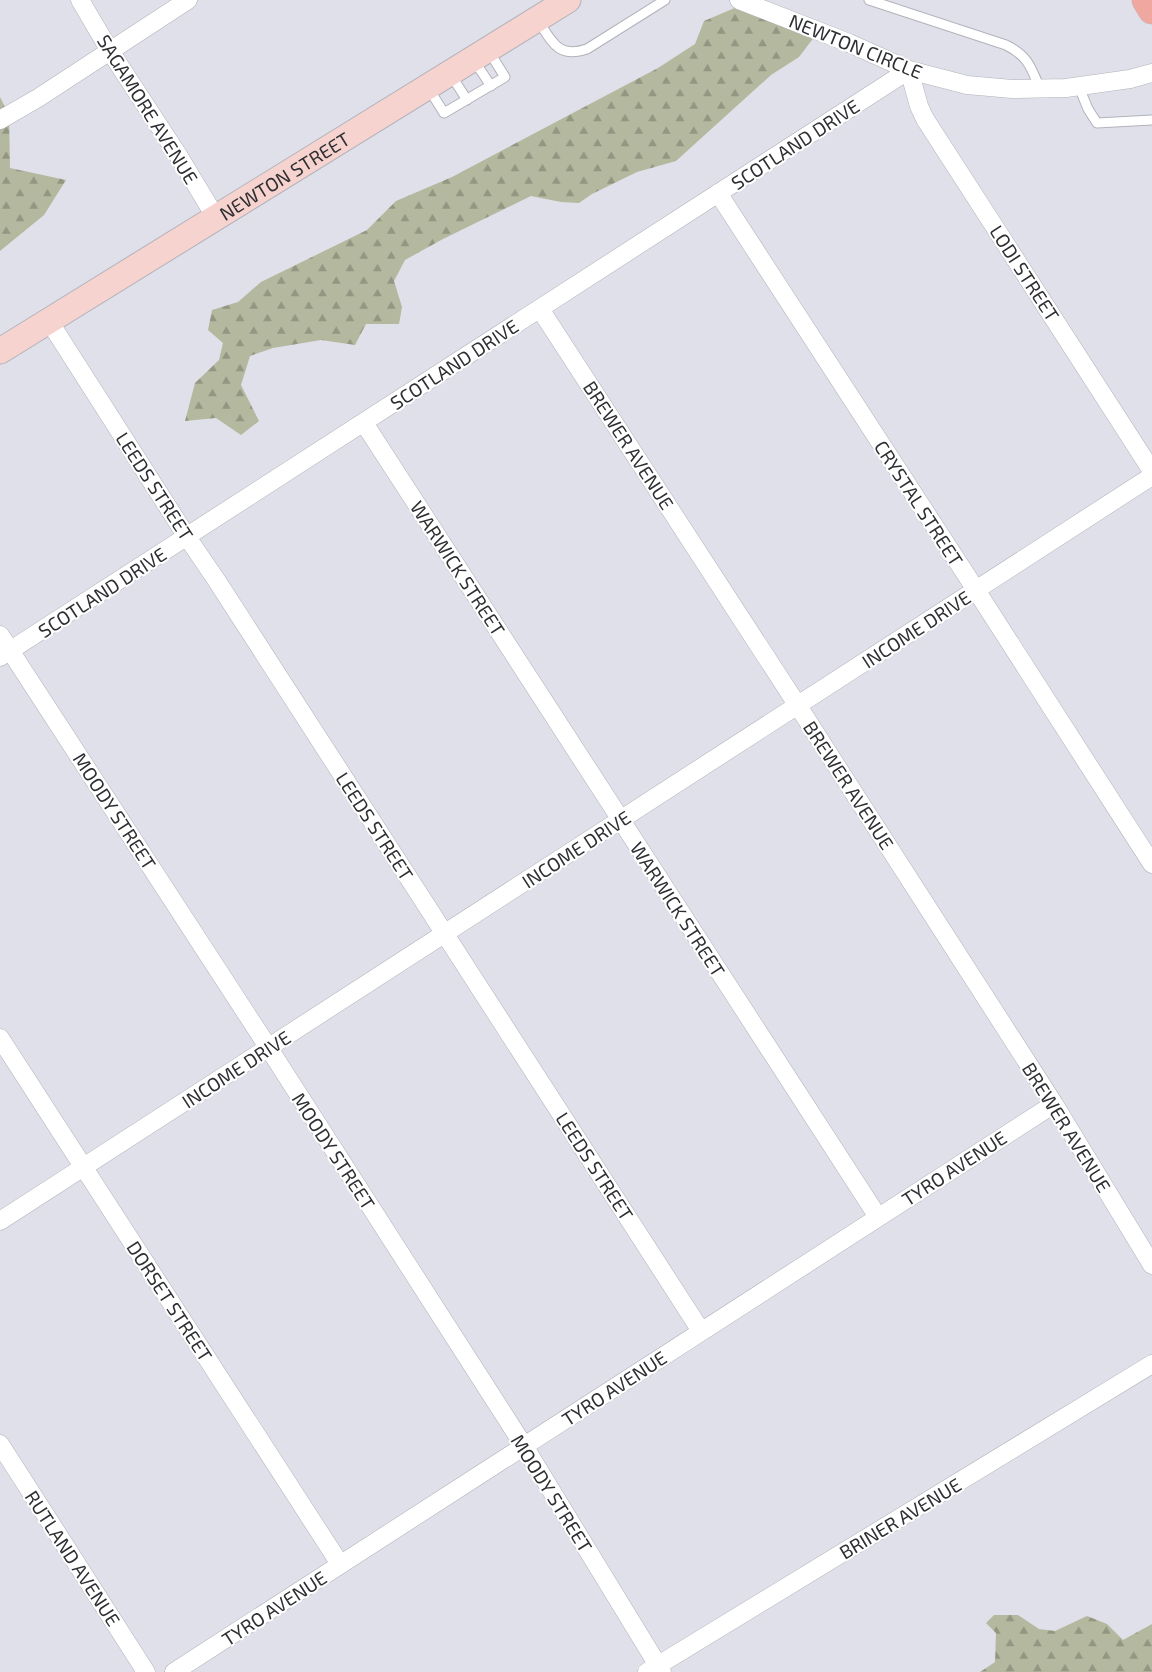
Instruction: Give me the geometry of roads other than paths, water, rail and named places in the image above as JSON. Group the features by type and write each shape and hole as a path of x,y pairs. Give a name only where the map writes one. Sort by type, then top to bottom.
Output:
{"main road":[{"path":"1146,0 1152,10"}],"street":[{"name":"SAGAMORE AVENUE","path":"80,0 110,51 178,155 216,218"},
{"path":"0,120 38,98 188,0"},
{"name":"NEWTON STREET","path":"0,351 568,0"},
{"name":"NEWTON CIRCLE","path":"739,0 765,5 909,70 983,87 1012,89 1079,87 1130,79 1152,73"},
{"name":"SCOTLAND DRIVE","path":"5,654 909,70"},
{"name":"LODI STREET","path":"909,70 919,106 925,119 1152,471"},
{"name":"CRYSTAL STREET","path":"718,193 1152,864"},
{"name":"BREWER AVENUE","path":"540,309 1054,1104 1152,1265"},
{"name":"LEEDS STREET","path":"49,321 701,1331"},
{"name":"WARWICK STREET","path":"364,423 878,1217"},
{"name":"INCOME DRIVE","path":"0,1221 1152,476"},
{"name":"MOODY STREET","path":"0,635 5,654 268,1047 524,1446 655,1670"},
{"name":"DORSET STREET","path":"0,1038 340,1564"},
{"name":"TYRO AVENUE","path":"174,1672 1054,1104"},
{"name":"BRINER AVENUE","path":"655,1670 1152,1364"},
{"name":"RUTLAND AVENUE","path":"0,1444 146,1672"}],"lane":[{"path":"537,19 554,45 561,50 576,53 587,49 665,0"},
{"path":"869,0 1017,50 1026,58 1031,66 1040,89"},
{"path":"428,87 444,113 505,77 481,54"},
{"path":"481,54 491,86"},
{"path":"450,73 467,100"},
{"path":"1079,87 1088,109 1097,123 1152,120"}]}
